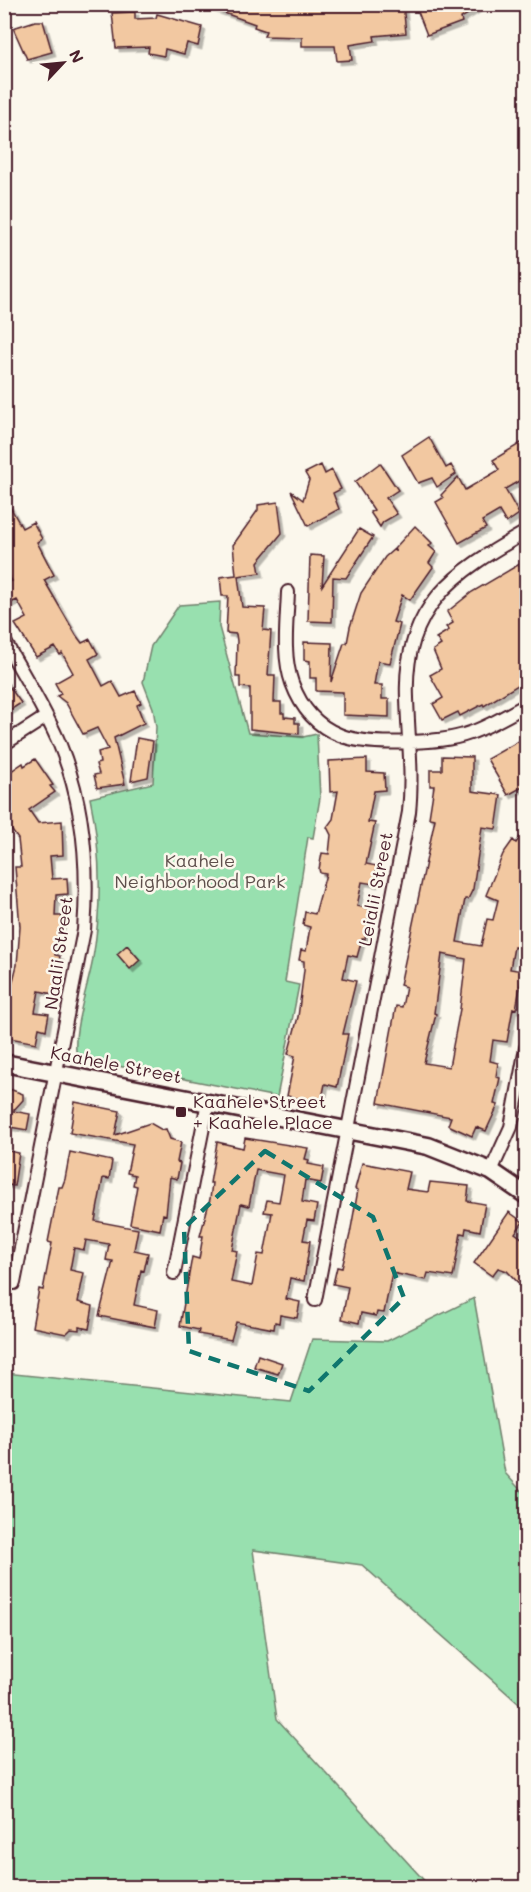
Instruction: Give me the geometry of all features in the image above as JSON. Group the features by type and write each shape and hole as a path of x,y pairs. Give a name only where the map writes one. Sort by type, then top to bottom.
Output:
{"street":[{"name":"Leialii Street","path":"315,1300 409,812 407,695 409,660 426,612 455,576 475,561 526,532"},
{"path":"288,592 288,670 298,695 310,714 333,732 356,741 379,744 442,740 468,734 526,705"},
{"name":"Naalii Street","path":"4,640 46,717 62,753 77,799 86,865 84,930 14,1283"},
{"path":"4,744 46,717"},
{"path":"491,1171 511,1127 526,1048"},
{"name":"Kaahele Street","path":"4,1063 428,1146 491,1171 526,1196"},
{"path":"174,1273 208,1102"}],"highlighted area":[{"path":"265,1151 373,1217 404,1298 309,1391 189,1351 184,1228"}],"green space":[{"name":"Kaahele Neighborhood Park","path":"220,602 219,627 248,733 303,737 317,734 320,798 313,838 308,837 285,982 299,985 277,1097 82,1059 76,1051 79,1019 92,964 98,923 99,861 90,798 153,783 156,727 153,708 143,682 151,646 179,605"},
{"path":"474,1298 505,1473 526,1496 526,1710 362,1565 253,1550 277,1719 430,1887 5,1887 5,1373 291,1402 312,1339 387,1341"}],"building":[{"path":"199,4 403,4 406,33 374,36 375,41 350,45 352,60 337,61 335,46 302,46 302,37 264,36 266,31 254,27 255,24"},
{"path":"415,4 485,4 461,18 462,22 427,35"},
{"path":"135,12 135,19 156,18 157,14 202,27 198,46 187,43 184,54 165,49 164,56 148,53 149,47 116,48 112,13"},
{"path":"35,21 43,21 52,52 27,59 13,28"},
{"path":"429,437 446,468 451,465 456,474 437,487 432,478 418,483 402,455"},
{"path":"526,440 526,477 505,489 519,514 506,523 499,511 482,521 486,528 459,543 436,502 443,498 441,495 458,477 465,490 499,470 493,460"},
{"path":"380,463 398,490 386,498 397,514 383,522 380,527 370,512 374,510 355,482"},
{"path":"321,465 325,474 332,470 341,489 333,493 339,509 308,526 291,491 303,500 309,480 305,473"},
{"path":"4,496 22,528 33,522 42,539 37,542 54,575 44,580 82,643 90,639 98,654 89,659 103,686 112,681 121,697 135,691 141,703 137,705 144,723 114,738 125,784 97,788 94,775 99,774 96,764 100,763 98,752 108,749 97,728 83,734 66,703 57,696 61,694 55,683 73,673 62,653 60,655 55,647 36,657 15,624 27,618 17,600 4,606 4,585 12,581 4,568"},
{"path":"278,502 282,533 258,562 260,573 238,576 242,607 265,608 263,630 271,631 268,675 275,675 274,702 281,702 281,713 284,713 284,717 295,718 295,723 299,723 299,734 250,729 250,688 240,687 240,677 236,677 236,634 226,633 228,596 222,596 220,577 236,575 233,545 258,510 258,505"},
{"path":"415,526 432,543 429,546 436,552 429,563 433,567 410,600 402,595 393,622 400,624 390,663 378,661 374,685 382,685 382,699 389,699 389,717 343,715 343,692 316,691 316,678 310,678 310,661 304,660 304,642 332,643 331,682 344,643 347,643 361,593 385,557 393,550 396,552 394,549"},
{"path":"359,529 373,537 346,578 333,577 332,622 308,621 310,555 324,556 322,586"},
{"path":"523,562 526,568 526,662 521,665 526,680 484,706 483,704 460,716 458,712 442,720 433,704 443,698 430,675 441,669 433,650 441,645 436,638 449,630 446,627 453,623 447,612 472,592"},
{"path":"4,679 21,703 4,714"},
{"path":"526,737 526,785 508,795 487,759"},
{"path":"137,738 153,741 148,777 131,781"},
{"path":"442,756 472,757 472,791 501,795 496,829 482,827 473,889 468,899 465,899 457,942 481,946 487,919 493,920 498,900 486,895 503,854 513,840 516,843 526,829 526,899 518,931 526,933 526,937 524,949 514,947 510,969 523,971 507,1042 493,1040 490,1061 498,1063 496,1077 500,1078 494,1104 498,1105 486,1131 476,1127 472,1136 448,1125 451,1117 378,1103 396,1006 402,1007 406,987 400,985 435,819 429,818 434,786 430,786 430,770 442,770","holes":["442,954 466,959 460,1009 449,1067 424,1063 436,1014 434,1013"]},
{"path":"35,759 53,785 50,786 55,792 29,810 38,823 62,821 63,855 50,856 52,879 67,878 68,894 56,895 55,916 62,916 61,932 58,932 55,955 60,956 53,994 39,991 35,1012 49,1014 46,1030 39,1028 36,1043 4,1037 4,1017 17,965 20,927 15,867 21,867 18,839 10,828 4,831 4,776 23,763 24,766"},
{"path":"367,759 367,772 384,773 385,790 374,791 368,822 375,823 366,864 377,866 374,884 362,882 357,906 370,909 365,939 362,939 357,957 348,955 343,978 356,981 343,1034 348,1034 337,1087 325,1084 321,1103 287,1096 295,1056 288,1054 298,1017 304,970 304,961 299,960 301,950 306,951 310,927 303,925 305,912 315,914 326,874 320,873 319,869 322,853 329,854 331,835 327,827 333,819 338,791 330,792 329,761"},
{"path":"127,945 140,960 130,969 117,954"},
{"path":"4,1087 23,1094 23,1100 13,1111 30,1114 27,1130 4,1126"},
{"path":"75,1102 120,1111 115,1135 150,1123 162,1130 166,1129 170,1139 181,1142 177,1162 180,1163 177,1179 170,1177 166,1215 163,1214 160,1230 130,1224 137,1186 133,1185 135,1175 127,1173 133,1144 70,1133"},
{"path":"245,1138 308,1148 305,1159 309,1160 308,1164 324,1167 321,1183 305,1180 302,1202 317,1205 314,1221 307,1220 303,1240 310,1241 304,1281 290,1278 286,1299 300,1302 297,1318 280,1315 279,1323 275,1322 274,1329 236,1322 231,1340 198,1334 199,1330 180,1326 192,1257 199,1259 203,1236 200,1236 210,1199 212,1183 210,1183 217,1142 243,1148","holes":["256,1170 284,1175 279,1202 267,1200 264,1212 272,1213 264,1255 258,1254 252,1286 231,1282 237,1251 232,1250 241,1204 249,1206"]},
{"path":"4,1150 19,1153 14,1186 4,1184"},
{"path":"70,1152 112,1161 109,1179 103,1178 95,1221 138,1229 134,1250 148,1253 144,1271 141,1270 134,1305 158,1310 155,1327 99,1316 113,1261 106,1260 109,1244 86,1240 84,1250 74,1248 70,1270 84,1273 78,1302 93,1306 89,1329 79,1327 79,1330 71,1329 66,1334 32,1327 39,1289 43,1290 52,1243 48,1242 59,1187 62,1187 65,1179"},
{"path":"362,1163 410,1172 406,1189 428,1192 430,1182 469,1186 467,1201 485,1204 480,1231 466,1228 465,1234 461,1233 453,1277 428,1273 426,1280 392,1273 384,1313 377,1312 376,1316 361,1313 359,1323 342,1319 348,1287 333,1284 337,1267 342,1268 358,1190 355,1189"},
{"path":"509,1212 523,1222 515,1233 526,1241 526,1291 507,1271 498,1268 492,1276 474,1263"},
{"path":"258,1355 282,1363 278,1374 254,1367"}],"place":[{"name":"Kaahele Street + Kaahele Place","path":"181,1112"}]}
